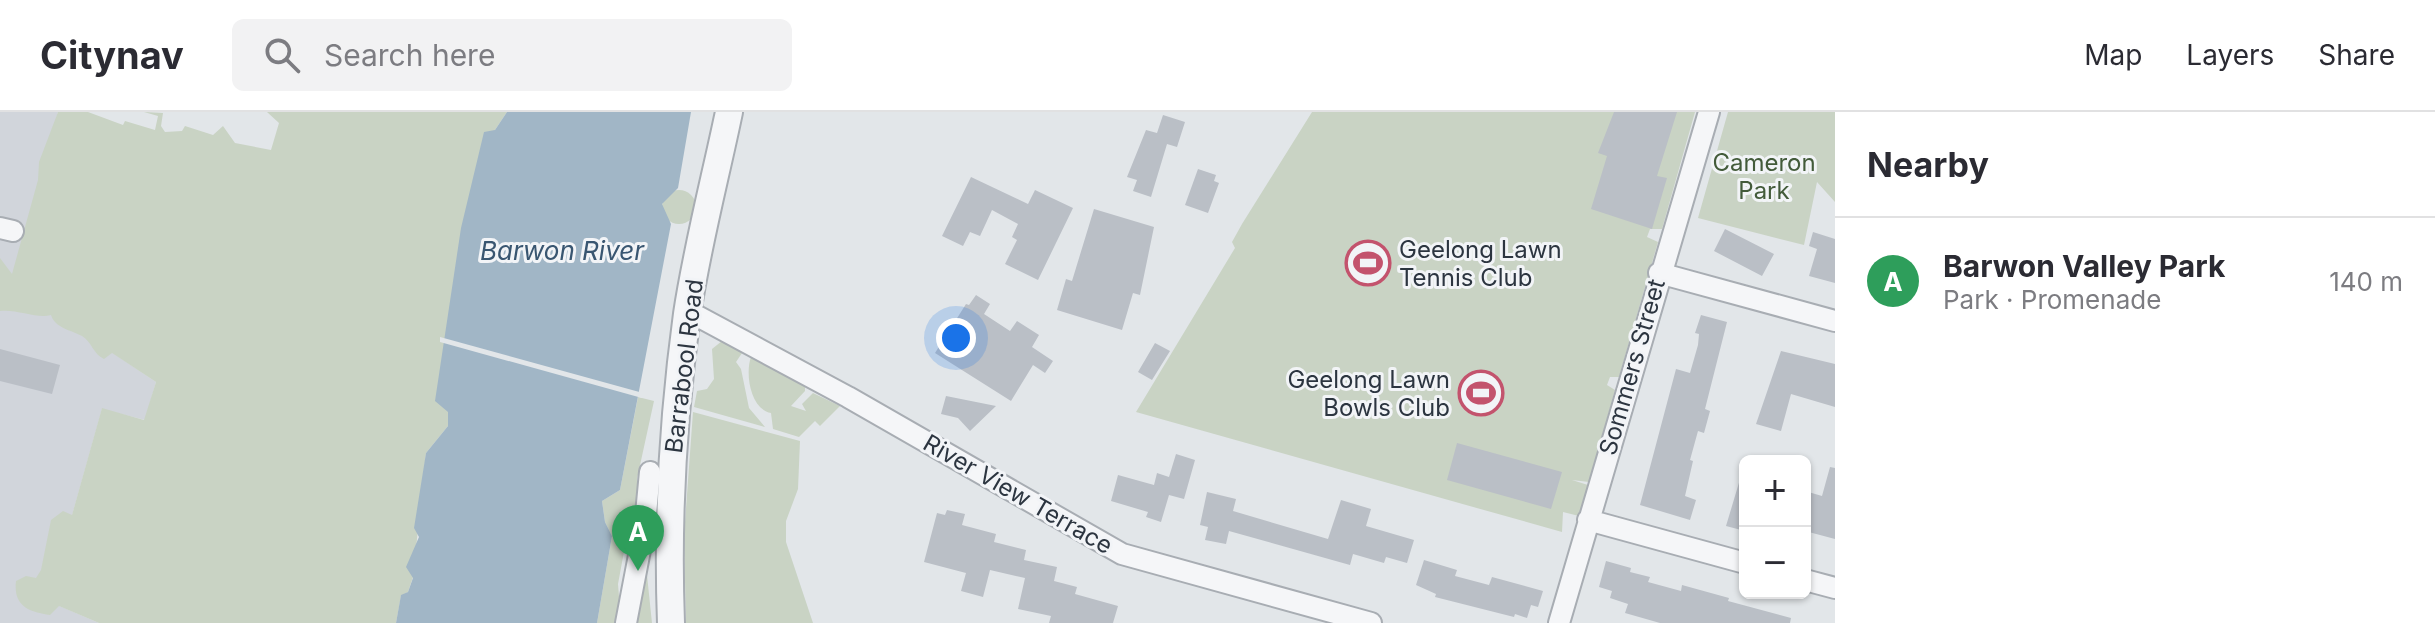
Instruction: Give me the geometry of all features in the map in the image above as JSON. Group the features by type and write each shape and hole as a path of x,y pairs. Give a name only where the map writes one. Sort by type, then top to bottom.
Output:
{"street":[{"name":"Barrabool Road","path":"671,623 671,477 688,311 729,112"},
{"name":"Sommers Street","path":"1559,623 1659,273 1709,112"},
{"path":"1659,273 1835,321"},
{"name":"River View Terrace","path":"688,311 848,397 1122,554 1371,623"},
{"path":"626,623 645,524 650,472"},
{"path":"1588,520 1739,561"},
{"path":"1811,582 1835,588"}],"shaded area":[{"path":"0,112 58,112 5,303 59,317 156,382 145,420 102,409 48,601 99,623 0,623"}],"green space":[{"path":"58,112 88,112 123,125 125,121 155,130 158,116 144,112 163,113 161,126 165,132 182,131 185,126 213,135 223,126 235,143 271,150 279,123 267,112 507,112 495,130 448,426 426,453 413,577 408,592 401,596 396,623 99,623 59,606 50,615 29,610 20,602 16,581 26,576 36,578 41,570 51,520 63,511 72,515 102,408 144,420 156,382 112,353 104,359 100,357 82,336 60,326 51,315 0,311 0,258 12,274 38,180 39,162"},
{"path":"1312,112 1695,112 1662,229 1650,229 1647,237 1658,242 1619,377 1610,377 1607,385 1615,390 1589,482 1572,480 1588,485 1579,516 1563,512 1562,532 1136,412 1235,248 1232,242 1242,224"},
{"name":"Cameron Park","path":"1728,112 1835,112 1835,202 1817,182 1804,245 1698,218"},
{"path":"679,190 691,195 696,207 691,219 679,224 667,219 662,207 667,195"},
{"path":"722,341 738,347 742,353 736,362 741,369 749,408 765,427 694,407 697,391 707,389 714,379 712,349"},
{"path":"751,357 805,384 805,391 791,406 806,411 802,404 813,393 840,406 820,426 815,421 799,437 773,429 771,413 758,405 751,390"},
{"path":"638,397 654,401 637,479 652,623 597,623 612,536 605,522 602,501 620,490","holes":["637,528 620,609 618,584 628,530"]},
{"path":"693,412 800,441 798,489 786,521 786,542 813,623 686,623 684,536"}],"water":[{"name":"Barwon River","path":"507,112 691,112 678,188 662,204 671,224 620,490 602,501 605,522 612,536 597,623 396,623 401,595 408,592 413,578 406,567 419,537 414,528 426,453 448,426 448,412 435,401 461,228 484,132 495,130"}],"pier":[{"path":"440,337 643,393 642,398 440,342"}],"building":[{"path":"1614,112 1677,112 1657,176 1667,178 1652,229 1591,209 1607,156 1598,153"},
{"path":"1163,115 1185,122 1177,147 1167,144 1151,197 1133,191 1137,180 1127,177 1146,130 1157,133"},
{"path":"1198,169 1216,175 1214,181 1219,183 1208,213 1185,205"},
{"path":"971,177 1028,204 1035,190 1073,208 1038,280 1005,264 1017,240 1012,237 1018,224 992,210 980,236 970,232 963,246 942,236"},
{"path":"1094,209 1154,227 1140,295 1133,293 1122,330 1057,310 1066,279 1072,281"},
{"path":"1725,229 1774,254 1762,276 1714,251"},
{"path":"1813,232 1835,239 1835,283 1809,276 1817,249 1809,246"},
{"path":"976,295 990,304 984,314 1010,331 1017,321 1039,335 1032,347 1053,361 1045,373 1033,365 1011,401 935,353 966,304 969,305"},
{"path":"1701,315 1727,322 1705,409 1710,411 1704,433 1698,431 1690,460 1693,461 1685,496 1696,500 1690,520 1640,505 1676,369 1690,373 1698,345 1699,334 1695,333"},
{"path":"1155,343 1170,351 1152,380 1138,372"},
{"path":"0,349 60,365 52,394 0,381"},
{"path":"1781,351 1835,364 1835,407 1791,394 1781,431 1756,424"},
{"path":"946,396 996,406 970,431 958,418 941,414"},
{"path":"1457,443 1562,472 1551,509 1447,480"},
{"path":"1176,454 1195,460 1184,499 1169,495 1161,522 1146,517 1148,512 1111,501 1118,475 1154,485 1157,473 1169,477"},
{"path":"1830,467 1835,468 1835,539 1811,533 1811,493 1822,496"},
{"path":"1739,483 1739,529 1726,526"},
{"path":"1207,492 1236,499 1233,511 1328,539 1341,500 1371,509 1366,526 1414,540 1407,563 1386,557 1384,563 1353,554 1350,565 1229,531 1226,544 1205,540 1208,527 1200,525"},
{"path":"947,510 965,514 962,525 996,534 994,542 1026,550 1024,560 1057,567 1054,581 1077,587 1075,594 1118,606 1113,623 1049,623 1051,616 1018,609 1025,578 990,570 983,597 961,591 966,573 924,562 937,513 945,515"},
{"path":"1424,560 1457,570 1455,576 1489,585 1492,577 1543,591 1538,607 1531,605 1527,618 1515,614 1514,617 1435,597 1436,594 1416,585"},
{"path":"1606,561 1650,577 1648,582 1681,591 1682,585 1729,598 1728,601 1791,618 1790,623 1660,623 1625,613 1628,604 1610,598 1612,591 1599,587"}],"place":[{"name":"Geelong Lawn Tennis Club","path":"1368,263"},
{"name":"Geelong Lawn Bowls Club","path":"1481,393"},
{"name":"Barwon Valley Park","path":"638,571"}]}
